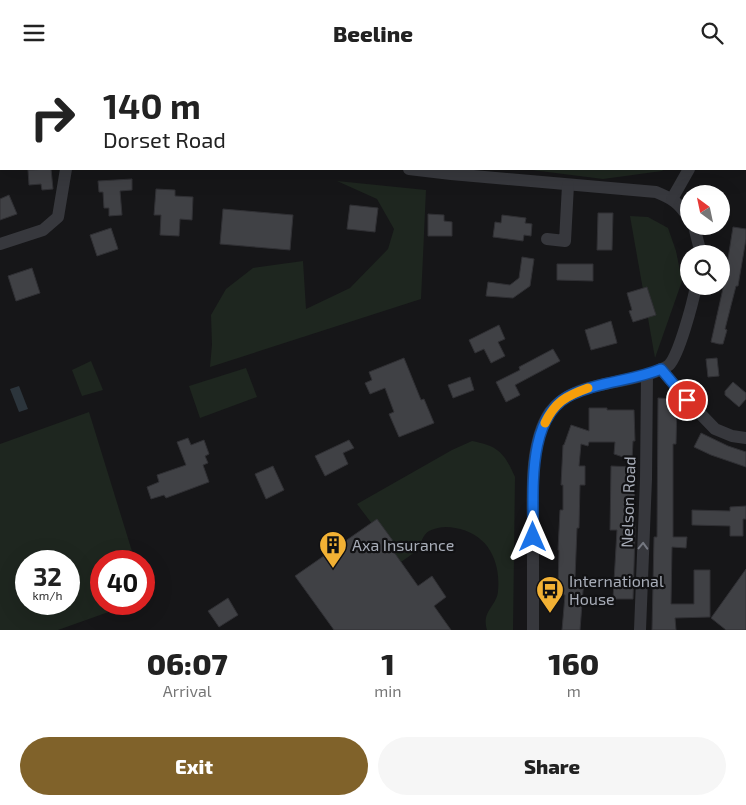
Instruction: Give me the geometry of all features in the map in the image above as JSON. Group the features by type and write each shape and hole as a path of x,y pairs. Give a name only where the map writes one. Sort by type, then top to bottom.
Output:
{"street":[{"path":"0,244 43,230 58,217 66,170"},
{"path":"419,170 656,193 672,199 680,206"},
{"path":"672,199 688,170"},
{"path":"547,239 565,241 568,185"},
{"path":"532,630 534,480 539,439 544,424 550,412 558,403 571,394 591,387 648,375 668,366 673,360 693,295"},
{"path":"661,369 715,429 732,436 746,437"},
{"name":"Nelson Road","path":"640,630 648,375"}],"shaded area":[{"path":"532,170 663,170 603,179"},
{"path":"337,181 426,190 421,299 210,367 212,345 211,315 226,289 253,268 303,261 306,309 350,288 388,249 394,229 377,199"},
{"path":"630,216 648,217 668,228 676,251 680,271 680,287 655,358"},
{"path":"91,361 103,390 82,396 72,370"},
{"path":"246,368 257,397 200,418 189,386"},
{"path":"19,386 28,409 19,412 10,389"},
{"path":"89,412 132,550 90,550 90,615 100,615 58,630 0,630 0,444"},
{"path":"472,441 488,445 499,451 515,477 513,630 487,630 486,618 498,591 497,569 490,550 476,536 452,527 442,527 429,531 425,534 418,548 401,562 357,504 452,450"}],"building":[{"path":"28,170 51,170 53,189 42,190 41,184 29,185"},
{"path":"132,179 132,190 120,191 122,215 109,216 109,208 104,208 103,192 99,192 98,181"},
{"path":"156,189 175,190 175,196 193,197 192,220 180,219 179,236 160,235 161,215 154,215"},
{"path":"9,195 17,214 0,220 0,199"},
{"path":"350,205 378,208 375,232 347,229"},
{"path":"223,209 293,215 290,250 220,244"},
{"path":"598,213 613,213 612,250 597,250"},
{"path":"428,214 444,215 444,221 452,222 452,236 428,236"},
{"path":"502,215 526,218 525,223 532,224 531,236 524,235 523,241 493,237 495,222 501,223"},
{"path":"733,227 746,229 738,286 736,286 723,344 719,344 711,342 722,295 730,295 730,246"},
{"path":"111,228 118,249 97,256 90,235"},
{"path":"522,257 534,259 530,286 513,298 486,296 488,282 510,285 519,278"},
{"path":"557,264 593,264 593,281 557,280"},
{"path":"32,268 40,293 16,301 8,276"},
{"path":"647,287 656,315 633,322 629,311 632,310 627,293"},
{"path":"611,321 617,343 591,350 585,330"},
{"path":"499,325 505,339 498,342 505,356 491,363 484,349 475,353 469,340"},
{"path":"553,349 560,361 515,385 520,395 506,402 496,382 520,370 519,367"},
{"path":"404,358 421,400 424,399 434,423 399,437 389,414 394,412 385,388 370,394 365,383 372,380 369,372"},
{"path":"717,358 719,376 708,377 706,359"},
{"path":"470,377 474,390 453,398 448,385"},
{"path":"733,382 746,393 746,399 739,407 725,395 725,391"},
{"path":"658,398 675,399 677,401 676,444 673,444 673,537 687,537 686,548 672,547 671,604 694,604 694,570 710,570 710,617 675,618 676,630 652,630 654,537 657,537"},
{"path":"589,408 634,410 635,441 633,441 632,460 614,454 615,442 589,442 588,446 581,444 579,466 585,466 585,485 580,485 575,578 584,578 580,630 562,630 565,595 558,594 558,550 560,510 563,510 563,485 561,485 563,445 571,425 589,431"},
{"path":"701,433 746,452 746,467 694,447"},
{"path":"188,438 191,445 204,440 209,454 205,456 208,463 203,465 209,482 166,498 164,495 151,499 147,487 159,482 157,475 186,465 177,442"},
{"path":"349,440 354,448 343,453 348,464 325,476 315,456"},
{"path":"273,466 284,490 266,499 255,474"},
{"path":"611,466 634,467 633,599 613,599 617,530 610,530"},
{"path":"746,506 746,519 743,519 743,536 730,536 730,526 692,525 692,510 730,511 730,507"},
{"name":"Axa Insurance","path":"377,519 396,545 391,548 418,586 432,576 446,597 434,606 451,630 334,630 295,576"},
{"path":"746,569 746,630 726,630 711,618"},
{"path":"228,598 238,615 219,627 208,611"}],"slow traffic":[{"path":"545,423 550,412 558,403 571,394 588,388"}],"place":[{"name":"Axa Insurance","path":"333,569"},
{"name":"International House","path":"550,614"}],"route":[{"path":"533,537 534,480 539,439 550,412 558,403 571,394 591,387 648,375 661,369 687,400"}]}
